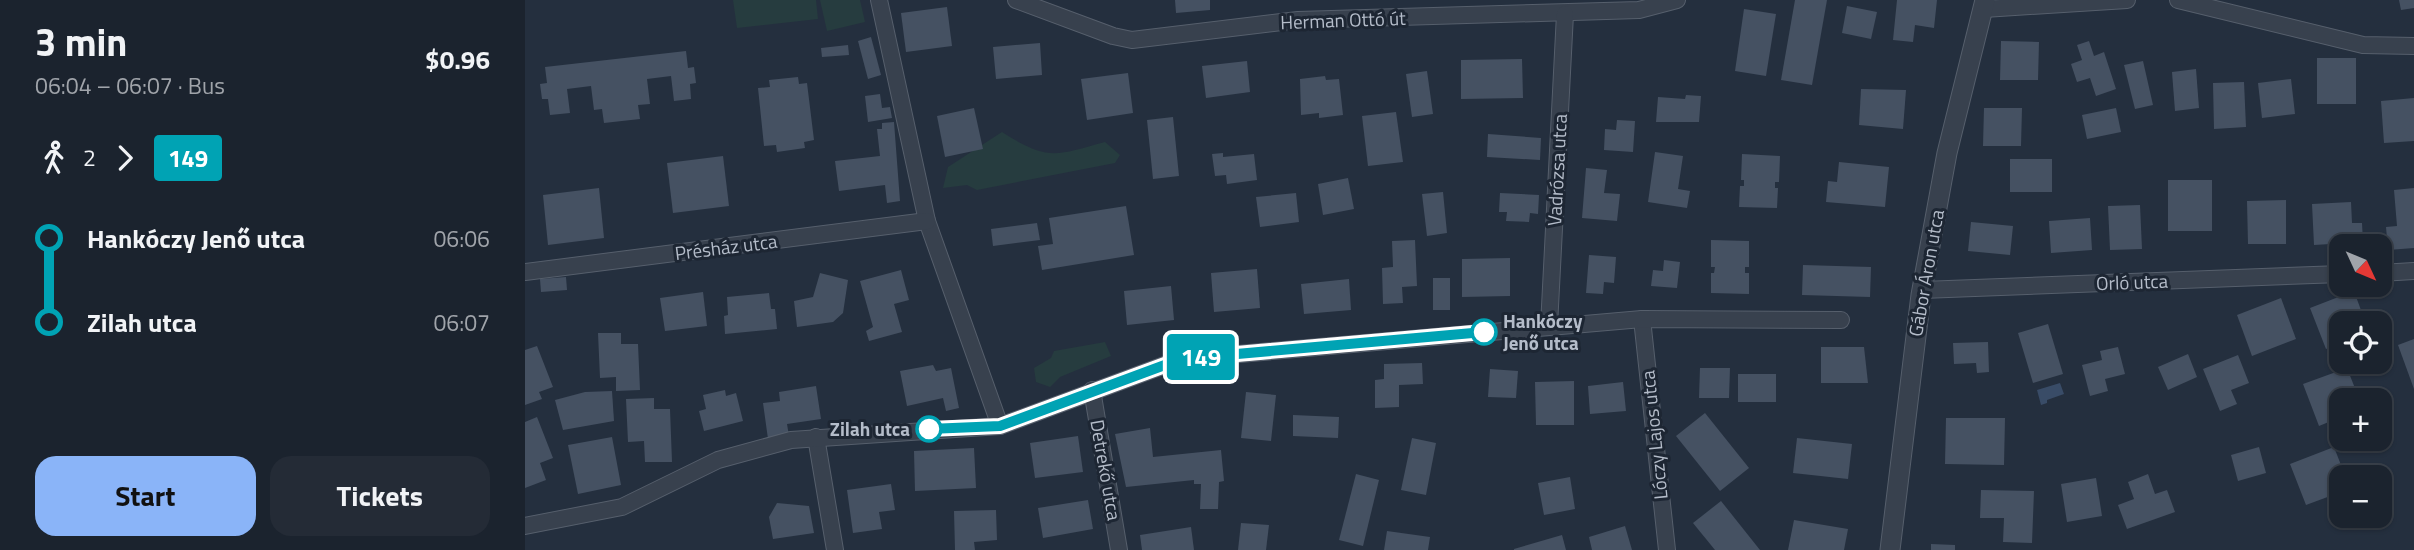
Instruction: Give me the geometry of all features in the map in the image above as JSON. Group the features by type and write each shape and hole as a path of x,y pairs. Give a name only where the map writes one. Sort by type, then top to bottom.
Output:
{"street":[{"path":"880,0 927,221 1000,426"},
{"name":"Herman Ottó út","path":"1016,0 1113,36 1132,40 1298,20 1565,13 1677,0"},
{"path":"1984,4 2056,7 2127,0"},
{"path":"2178,0 2363,45 2414,46"},
{"name":"Gábor Áron utca","path":"1890,550 1922,290 1947,153 1984,4"},
{"name":"Vadrózsa utca","path":"1549,326 1565,13"},
{"name":"Présház utca","path":"525,272 927,221"},
{"path":"2392,272 2414,271"},
{"name":"Orló utca","path":"1922,290 2329,274"},
{"path":"525,526 622,507 718,460 791,440 1000,426 1181,359 1642,319 1841,320"},
{"name":"Lóczy Lajos utca","path":"1642,319 1667,550"},
{"name":"Detrekő utca","path":"1092,390 1119,550"},
{"path":"816,438 835,550"}],"green space":[{"path":"733,0 816,0 818,19 737,28"},
{"path":"820,0 860,0 865,22 827,31"},
{"path":"1002,132 1041,152 1062,153 1105,142 1120,155 1115,163 977,190 967,185 943,188 948,167"},
{"path":"1105,342 1111,356 1060,377 1050,387 1036,382 1034,368 1051,358 1054,351"}],"water":[{"path":"2060,383 2064,394 2041,405 2037,390"}],"building":[{"path":"1175,0 1210,0 1210,10 1176,13"},
{"path":"1795,0 1827,0 1812,85 1781,80"},
{"path":"1897,0 1937,0 1934,28 1915,25 1913,42 1893,40"},
{"path":"2399,0 2414,0 2414,8 2401,10"},
{"path":"1847,6 1877,12 1871,39 1842,33"},
{"path":"947,7 952,46 906,52 901,13"},
{"path":"1744,9 1776,14 1766,76 1735,71"},
{"path":"871,37 881,75 868,79 858,41"},
{"path":"2001,41 2039,42 2038,80 2000,80"},
{"path":"2089,41 2094,56 2104,52 2116,89 2096,96 2090,78 2077,82 2071,64 2082,60 2077,45"},
{"path":"1040,43 1042,75 996,79 993,47"},
{"path":"848,45 849,55 822,57 821,48"},
{"path":"686,51 688,68 694,67 696,83 690,84 691,99 674,101 671,76 647,79 650,104 638,105 640,119 604,123 602,109 594,110 591,86 567,89 570,113 550,115 548,99 542,99 540,84 547,83 545,67"},
{"path":"2317,58 2356,58 2356,104 2317,104"},
{"path":"1522,59 1523,98 1461,99 1461,60"},
{"path":"1247,61 1250,92 1206,98 1202,66"},
{"path":"2143,61 2153,105 2135,109 2124,65"},
{"path":"2196,69 2199,108 2175,111 2172,72"},
{"path":"1427,71 1433,114 1412,117 1406,74"},
{"path":"1128,73 1133,113 1087,120 1081,79"},
{"path":"1325,76 1326,80 1339,79 1343,115 1319,118 1319,113 1301,115 1300,79"},
{"path":"798,77 799,84 807,83 814,140 804,142 805,148 777,152 776,145 764,146 758,88 770,87 769,80"},
{"path":"2291,79 2295,114 2262,118 2258,83"},
{"path":"2244,82 2246,127 2214,129 2213,83"},
{"path":"1861,89 1906,90 1903,129 1859,125"},
{"path":"880,94 882,108 890,107 892,118 868,122 865,96"},
{"path":"1686,95 1701,96 1699,122 1656,122 1658,97 1685,99"},
{"path":"2414,98 2414,141 2384,143 2381,101"},
{"path":"974,108 983,149 945,157 937,116"},
{"path":"1984,108 2022,108 2021,146 1983,146"},
{"path":"2116,108 2121,132 2087,139 2082,115"},
{"path":"1396,112 1403,162 1368,166 1362,116"},
{"path":"1173,117 1179,176 1153,179 1147,120"},
{"path":"1617,120 1635,121 1633,152 1604,150 1605,129 1616,130"},
{"path":"894,122 900,201 887,203 885,185 839,191 835,161 880,156 877,129 882,129 882,123"},
{"path":"1488,134 1541,138 1540,160 1487,157"},
{"path":"1655,152 1683,156 1678,189 1690,191 1687,208 1648,202"},
{"path":"1223,153 1223,157 1254,154 1257,180 1227,184 1226,175 1215,176 1212,154"},
{"path":"1742,154 1780,156 1779,182 1775,182 1775,188 1778,188 1777,208 1739,207 1740,186 1744,186 1744,180 1741,180"},
{"path":"723,156 729,206 673,213 667,163"},
{"path":"2010,159 2052,159 2052,192 2010,192"},
{"path":"1839,162 1889,167 1885,207 1826,202 1828,181 1837,182"},
{"path":"1586,168 1607,170 1604,193 1620,194 1617,221 1582,218"},
{"path":"1348,178 1354,209 1323,215 1318,184"},
{"path":"2168,180 2212,180 2212,231 2168,231"},
{"path":"599,188 604,238 548,245 543,195"},
{"path":"2414,188 2414,248 2392,250 2392,234 2387,234 2386,227 2397,226 2394,190"},
{"path":"1443,192 1447,233 1427,236 1422,194"},
{"path":"1296,193 1299,222 1260,227 1256,197"},
{"path":"1500,193 1539,195 1538,214 1530,213 1529,222 1506,221 1507,212 1499,212"},
{"path":"2286,200 2286,244 2248,244 2247,201"},
{"path":"2351,202 2352,223 2362,223 2363,234 2329,234 2329,244 2314,245 2312,204"},
{"path":"2140,205 2142,249 2110,250 2108,206"},
{"path":"1126,206 1134,255 1042,270 1038,246 1053,244 1049,218"},
{"path":"2090,218 2092,250 2051,253 2049,221"},
{"path":"1971,222 2013,226 2010,255 1968,251"},
{"path":"1037,223 1040,240 993,246 991,229"},
{"path":"1415,240 1417,286 1402,287 1403,303 1383,304 1382,268 1393,267 1392,241"},
{"path":"1711,240 1749,241 1749,267 1745,267 1745,273 1749,273 1749,294 1711,293 1711,273 1714,273 1715,267 1711,267"},
{"path":"1589,255 1616,257 1614,283 1604,282 1603,294 1586,293"},
{"path":"1510,258 1510,296 1462,297 1462,259"},
{"path":"1664,260 1680,262 1677,288 1651,286 1653,270 1663,271"},
{"path":"1803,265 1871,267 1870,297 1802,295"},
{"path":"1257,269 1260,308 1214,312 1211,273"},
{"path":"901,270 909,300 894,304 902,332 869,341 866,331 873,327 860,281"},
{"path":"820,273 848,280 843,313 833,322 797,327 794,301 813,297"},
{"path":"566,277 567,290 541,292 540,279"},
{"path":"1433,278 1450,278 1450,310 1433,310"},
{"path":"1349,279 1351,310 1304,314 1301,284"},
{"path":"1171,286 1174,320 1127,325 1124,291"},
{"path":"703,292 707,326 665,331 660,298"},
{"path":"769,293 771,309 775,309 777,329 725,334 727,297"},
{"path":"2281,298 2296,339 2252,356 2237,315"},
{"path":"2336,298 2357,298 2361,311 2329,311 2329,348 2326,349 2310,308"},
{"path":"2048,324 2063,374 2033,383 2018,333"},
{"path":"598,333 621,333 621,344 638,344 640,390 616,391 616,377 600,378"},
{"path":"2414,339 2414,389 2398,345"},
{"path":"1988,342 1989,372 1977,373 1976,363 1954,364 1953,343"},
{"path":"537,346 553,387 539,392 542,399 525,405 525,350"},
{"path":"1821,347 1864,347 1868,383 1821,383"},
{"path":"2118,347 2125,374 2105,379 2108,391 2090,396 2082,365 2102,360 2100,351"},
{"path":"2188,354 2197,377 2168,390 2158,367"},
{"path":"2238,355 2249,383 2231,390 2237,404 2220,411 2203,369"},
{"path":"1422,363 1423,384 1399,385 1399,407 1375,408 1375,380 1384,379 1384,364"},
{"path":"933,365 936,371 951,368 959,408 946,411 943,398 907,406 900,371"},
{"path":"1700,368 1730,368 1729,398 1699,398"},
{"path":"1490,369 1518,371 1516,398 1488,397"},
{"path":"1738,374 1776,374 1776,402 1738,402"},
{"path":"2330,374 2349,374 2355,388 2329,388 2329,422 2319,426 2303,384"},
{"path":"1574,381 1574,425 1536,425 1535,382"},
{"path":"1623,382 1626,411 1590,414 1588,386"},
{"path":"816,386 821,419 787,424 789,436 768,439 763,403 780,401 779,392"},
{"path":"725,390 726,396 736,393 743,421 704,431 699,411 706,409 703,395"},
{"path":"612,391 614,421 563,430 555,400 585,392"},
{"path":"1246,392 1276,395 1271,441 1241,438"},
{"path":"654,398 654,409 670,409 672,462 645,462 644,441 628,442 626,399"},
{"path":"1705,413 1749,468 1720,491 1676,436"},
{"path":"1293,415 1339,417 1338,438 1293,436"},
{"path":"537,417 553,458 540,463 546,480 525,488 525,422"},
{"path":"1946,418 2005,418 2004,465 1945,464"},
{"path":"1150,428 1153,457 1221,450 1224,481 1219,482 1218,509 1200,509 1201,484 1194,484 1194,480 1126,487 1115,434"},
{"path":"1078,436 1083,472 1035,478 1030,443"},
{"path":"612,437 621,485 578,494 568,445"},
{"path":"1412,438 1436,443 1426,495 1401,490"},
{"path":"1797,438 1852,444 1848,479 1793,473"},
{"path":"2259,447 2266,473 2238,481 2231,455"},
{"path":"974,448 976,488 915,491 914,451"},
{"path":"2329,449 2336,451 2341,465 2329,465 2329,496 2306,505 2290,464"},
{"path":"1356,474 1379,480 1363,546 1339,540"},
{"path":"2148,474 2155,494 2167,490 2175,512 2127,529 2118,505 2134,499 2128,482"},
{"path":"1570,477 1575,509 1544,515 1538,483"},
{"path":"2096,478 2102,516 2067,522 2061,484"},
{"path":"891,484 895,510 879,512 882,529 853,533 847,490"},
{"path":"1981,490 2034,491 2032,543 2003,542 2004,518 1980,518"},
{"path":"1088,500 1093,529 1043,538 1038,508"},
{"path":"1721,501 1760,550 1715,550 1693,523"},
{"path":"777,503 809,506 814,533 773,539 769,517"},
{"path":"996,510 997,540 974,542 975,550 955,550 954,511"},
{"path":"1794,520 1848,529 1844,550 1788,550"},
{"path":"1241,523 1269,525 1266,550 1238,550"},
{"path":"1625,526 1632,550 1592,550 1589,537"},
{"path":"1191,527 1194,550 1142,550 1140,535"},
{"path":"1387,531 1430,537 1428,550 1384,550"},
{"path":"1562,535 1566,550 1514,550 1514,549"},
{"path":"1931,544 1955,545 1955,550 1931,550"}],"bus line":[{"name":"149","path":"929,429 1000,426 1181,359 1484,332"}],"place":[{"name":"Hankóczy Jenő utca","path":"1484,332"},
{"name":"Zilah utca","path":"929,429"}]}
